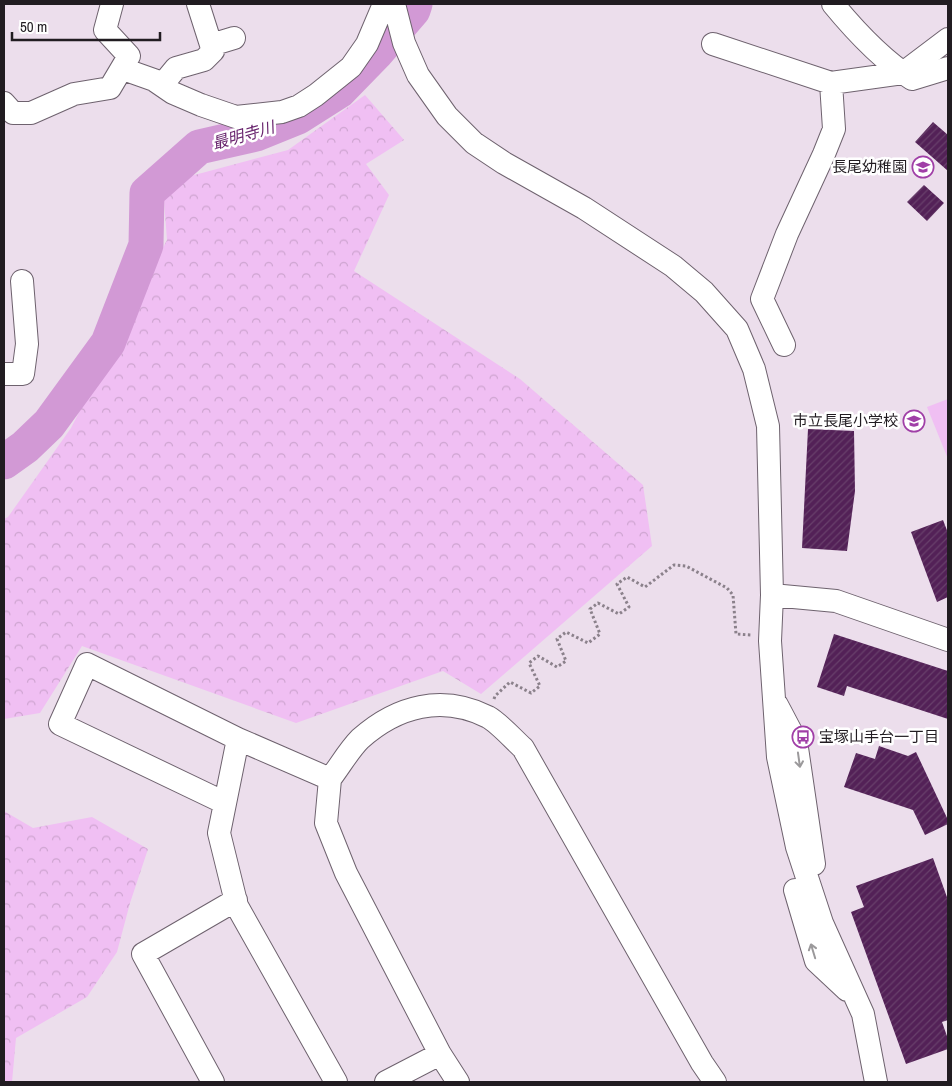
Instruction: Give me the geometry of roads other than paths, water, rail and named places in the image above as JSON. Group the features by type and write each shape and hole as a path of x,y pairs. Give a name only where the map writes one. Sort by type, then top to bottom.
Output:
{"street":[{"path":"4,103 13,113 31,113 74,94 110,88 130,56 105,30 112,4"},
{"path":"162,85 176,68 204,60 213,51 198,4"},
{"path":"123,69 154,80 173,93 201,105 236,117 282,112 299,106 316,95 351,67 367,44 384,4"},
{"path":"394,4 404,43 426,89 447,116 474,143 504,163 584,208 673,266 704,292 737,329 754,369 768,426 772,595 770,641 778,757 796,847 822,924 863,1014 876,1082"},
{"path":"833,4 856,32 912,79 948,68"},
{"path":"211,45 234,38"},
{"path":"713,44 830,83 903,73 948,39"},
{"path":"784,345 762,299 786,234 834,129 830,83"},
{"path":"4,374 23,374 27,344 22,281"},
{"path":"772,595 836,601 948,640"},
{"path":"225,803 60,724 87,664 238,739 330,779"},
{"path":"774,700 796,741 814,859 814,900"},
{"path":"458,1082 440,1054 346,873 326,823 330,779 359,740 386,718 424,705 454,705 489,718 523,748 702,1063 715,1082"},
{"path":"238,739 220,832 237,906 336,1082"},
{"path":"796,847 793,881 816,961 856,1000"},
{"path":"213,1082 143,954 236,900"},
{"path":"386,1082 440,1054"}],"waterway":[{"name":"最明寺川","path":"4,462 25,447 49,424 108,343 146,245 147,193 199,147 256,134 298,117 339,91 376,53 413,10 415,4"}],"place":[{"name":"長尾幼稚園","path":"923,167"},
{"name":"市立長尾小学校","path":"914,421"},
{"name":"宝塚山手台一丁目","path":"803,737"}]}
